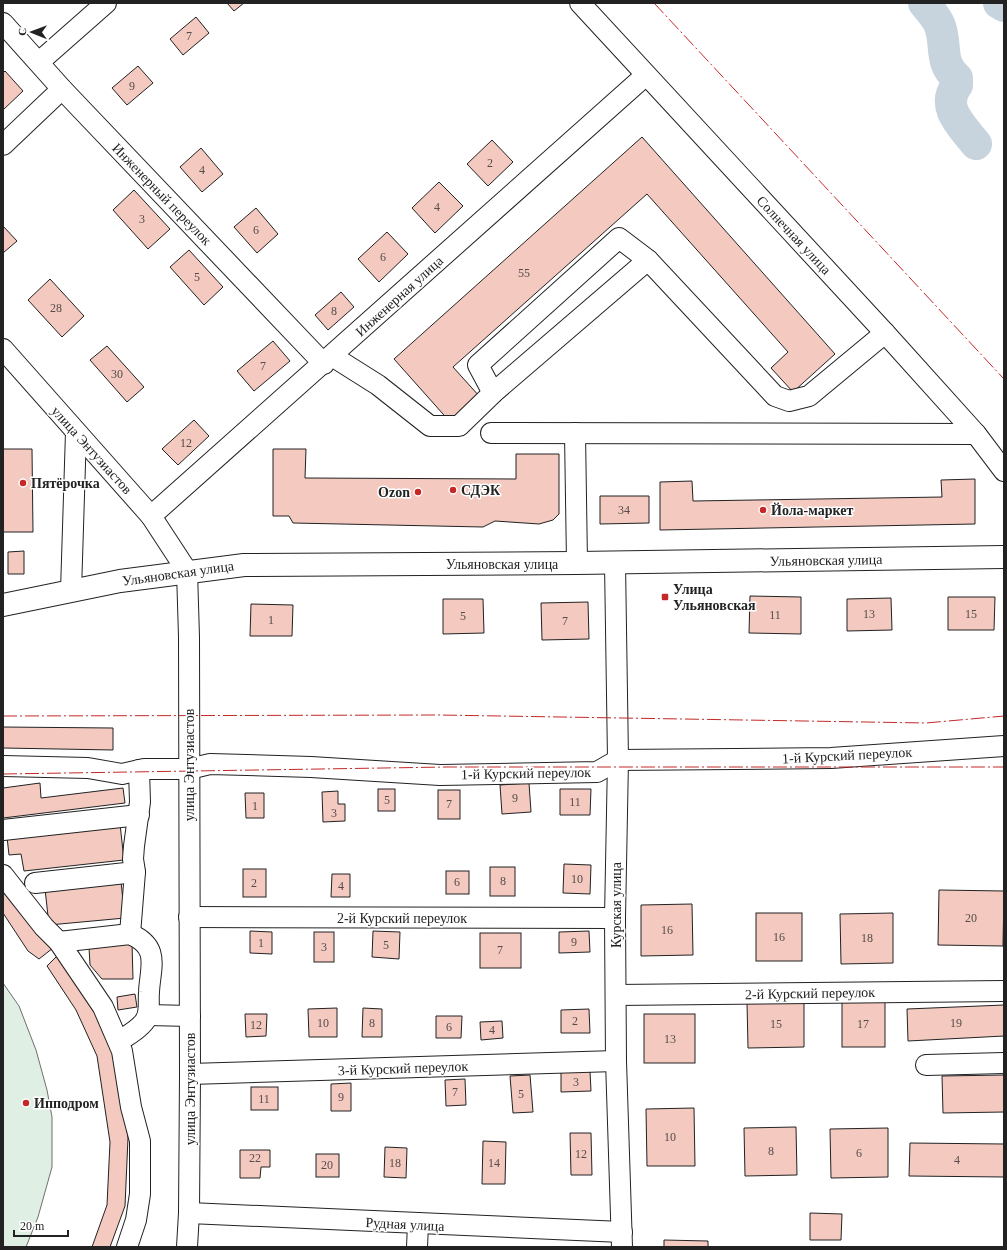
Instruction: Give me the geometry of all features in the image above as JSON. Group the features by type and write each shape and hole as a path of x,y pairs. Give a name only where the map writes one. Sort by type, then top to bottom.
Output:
{"main road":[{"name":"Ульяновская улица","path":"3,605 120,581 187,571 244,565 615,563 1004,557"}],"street":[{"path":"39,62 106,3"},
{"name":"Солнечная улица","path":"580,3 885,333 976,434 1004,471"},
{"name":"Инженерный переулок","path":"3,23 62,89 328,360 378,385 430,426 458,426 493,392 648,260"},
{"name":"Инженерная улица","path":"151,516 328,360 646,75"},
{"path":"3,145 62,89"},
{"path":"493,392 478,365 619,238 648,260 775,396 789,400 810,396 885,333"},
{"name":"улица Энтузиастов","path":"6,357 151,516 187,571 189,769 188,917 190,1016 189,1213 187,1247"},
{"path":"71,591 76,432"},
{"path":"575,433 577,563"},
{"path":"491,434 976,434"},
{"name":"Курская улица","path":"615,563 618,760 615,918 616,1061 622,1240"},
{"name":"1-й Курский переулок","path":"3,766 88,768 122,774 139,770 189,769 210,764 311,767 440,775 597,772 618,760 831,758 1004,746"},
{"path":"130,934 135,872 133,859 139,815 139,770"},
{"path":"3,830 139,815"},
{"path":"35,883 135,872"},
{"path":"3,875 44,927 59,942 103,1007 119,1041 140,1141 140,1194 136,1220 127,1247"},
{"name":"2-й Курский переулок","path":"188,917 615,918"},
{"path":"59,942 130,934 140,938 146,945 151,955 153,969 149,990 148,1015 137,1029 119,1041"},
{"name":"2-й Курский переулок","path":"616,995 1004,992"},
{"path":"148,1015 190,1016"},
{"name":"3-й Курский переулок","path":"190,1074 616,1061"},
{"path":"926,1065 1004,1063"},
{"name":"Рудная улица","path":"189,1213 418,1224 622,1240"},
{"path":"416,1247 418,1224"}],"green space":[{"name":"Ипподром","path":"3,983 19,1006 36,1050 47,1090 52,1117 52,1167 38,1217 26,1247 3,1247"}],"building":[{"path":"227,3 244,3 234,11"},
{"path":"196,17 209,33 183,55 170,39"},
{"path":"138,66 153,83 127,105 112,88"},
{"path":"5,71 23,91 3,110 3,73"},
{"path":"642,137 835,354 793,392 771,368 788,352 647,194 453,367 480,397 451,423 394,359"},
{"path":"492,140 513,162 488,186 467,164"},
{"path":"201,148 223,174 202,192 180,167"},
{"path":"439,182 463,206 435,233 412,208"},
{"path":"134,190 170,229 148,249 113,210"},
{"path":"256,208 278,234 257,253 234,227"},
{"path":"3,226 17,241 3,253"},
{"path":"387,232 408,254 379,282 358,259"},
{"path":"189,250 223,287 204,305 170,267"},
{"path":"50,279 84,316 62,337 28,300"},
{"path":"341,292 354,307 328,330 315,315"},
{"path":"273,341 290,361 254,391 237,371"},
{"path":"107,346 144,387 127,402 90,360"},
{"path":"194,420 209,436 178,465 162,449"},
{"path":"3,449 32,449 33,532 3,532"},
{"path":"273,449 306,449 305,478 516,479 516,454 559,454 559,514 553,520 539,524 495,521 483,527 293,523 289,516 273,516"},
{"path":"975,479 975,524 660,530 660,482 692,481 693,501 942,497 941,480"},
{"path":"600,496 649,496 649,523 600,524"},
{"path":"24,551 24,574 8,574 8,552"},
{"path":"750,596 801,597 801,634 749,633"},
{"path":"948,597 995,597 994,630 948,630"},
{"path":"891,598 892,630 847,631 847,599"},
{"path":"443,599 483,599 484,633 443,634"},
{"path":"588,602 589,639 542,640 541,603"},
{"path":"251,604 293,605 292,636 250,636"},
{"path":"3,727 113,728 113,750 3,748"},
{"path":"40,783 41,798 123,788 125,803 3,818 3,788"},
{"path":"529,783 531,812 502,814 500,785"},
{"path":"378,789 395,789 395,811 378,811"},
{"path":"560,789 591,789 590,815 560,815"},
{"path":"438,790 460,790 460,819 438,819"},
{"path":"338,791 338,804 345,804 345,821 323,822 322,792"},
{"path":"245,793 264,793 264,818 246,818"},
{"path":"120,824 124,860 24,871 21,854 9,855 7,837"},
{"path":"564,864 591,865 590,894 563,893"},
{"path":"490,867 515,867 515,896 490,896"},
{"path":"243,869 266,869 266,897 243,897"},
{"path":"446,871 469,871 469,894 446,894"},
{"path":"332,874 350,874 350,897 331,897"},
{"path":"121,882 125,918 49,925 45,889"},
{"path":"939,890 1004,891 1003,946 938,945"},
{"path":"3,891 53,948 39,959 28,951 3,913"},
{"path":"692,904 693,955 641,956 641,905"},
{"path":"756,913 802,913 802,961 756,961"},
{"path":"893,913 893,963 841,964 840,914"},
{"path":"250,931 272,932 272,954 250,953"},
{"path":"373,931 400,932 399,959 372,957"},
{"path":"589,931 590,952 559,953 559,932"},
{"path":"314,932 334,932 334,962 314,962"},
{"path":"480,933 521,933 521,968 480,968"},
{"path":"132,943 133,979 102,979 90,965 89,947"},
{"path":"59,954 99,1012 118,1063 128,1138 125,1206 110,1247 92,1247 107,1205 110,1142 97,1056 76,1010 47,966"},
{"path":"135,994 137,1007 118,1010 117,997"},
{"path":"804,1001 804,1047 748,1048 747,1002"},
{"path":"842,1001 885,1001 885,1047 842,1047"},
{"path":"1004,1005 1004,1036 908,1041 907,1009"},
{"path":"337,1008 337,1037 309,1037 308,1009"},
{"path":"363,1008 382,1009 382,1037 362,1037"},
{"path":"589,1009 590,1033 561,1033 561,1010"},
{"path":"245,1014 267,1014 266,1036 246,1037"},
{"path":"644,1014 695,1014 695,1063 644,1063"},
{"path":"436,1016 462,1016 461,1038 436,1038"},
{"path":"502,1021 503,1038 481,1040 480,1022"},
{"path":"590,1071 591,1091 561,1092 561,1072"},
{"path":"530,1075 533,1112 513,1113 510,1076"},
{"path":"1004,1075 1004,1112 943,1113 942,1076"},
{"path":"465,1079 466,1105 446,1106 445,1080"},
{"path":"351,1083 351,1111 331,1111 331,1084"},
{"path":"251,1087 278,1087 278,1110 251,1110"},
{"path":"694,1108 695,1166 647,1166 646,1109"},
{"path":"796,1127 797,1175 745,1176 744,1128"},
{"path":"888,1128 888,1177 831,1178 830,1129"},
{"path":"570,1133 591,1133 592,1175 571,1175"},
{"path":"483,1141 506,1142 505,1184 482,1184"},
{"path":"910,1143 1004,1144 1004,1177 909,1176"},
{"path":"385,1147 407,1148 406,1178 384,1177"},
{"path":"240,1150 270,1150 270,1167 261,1167 260,1178 240,1178"},
{"path":"316,1154 339,1154 339,1177 316,1177"},
{"path":"810,1213 842,1214 841,1240 810,1240"},
{"path":"664,1240 708,1241 708,1247 664,1247"}],"waterway":[{"path":"924,3 939,23 942,33 944,54 951,72 957,78 957,85 952,93 952,109 959,123 976,144"},
{"path":"999,3 1004,6"}],"power":[{"path":"654,3 1004,379"},
{"path":"3,716 439,715 926,723 1004,716"},
{"path":"3,774 447,767 1004,767"}],"place":[{"name":"Пятёрочка","path":"23,483"},
{"name":"СДЭК","path":"453,490"},
{"name":"Ozon","path":"418,492"},
{"name":"Йола-маркет","path":"763,510"},
{"name":"Улица Ульяновская","path":"665,597"},
{"name":"Ипподром","path":"26,1103"}]}
